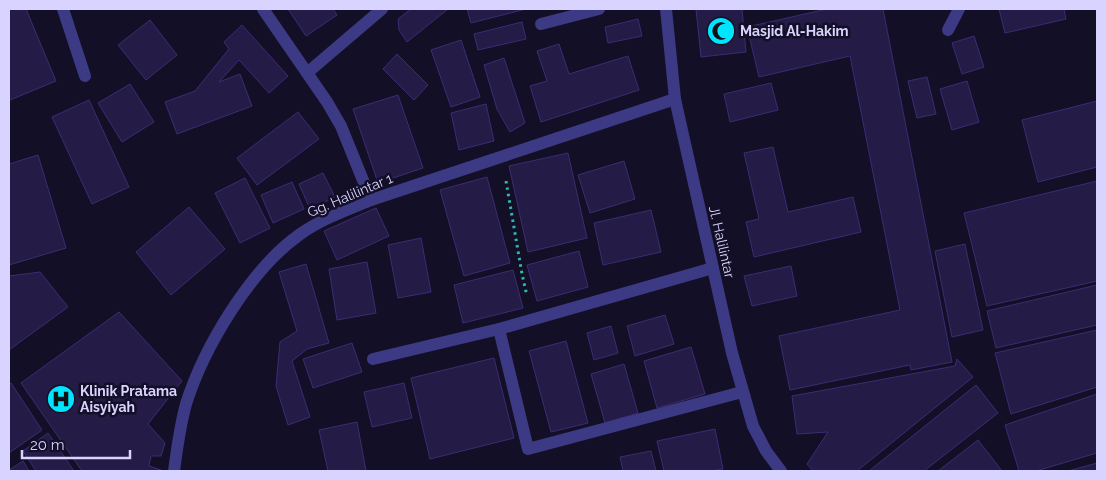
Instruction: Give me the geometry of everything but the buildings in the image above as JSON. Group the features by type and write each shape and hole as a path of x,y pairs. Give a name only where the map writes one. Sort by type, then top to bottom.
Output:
{"street":[{"path":"62,9 85,76"},
{"path":"262,9 327,102 341,126 371,200"},
{"path":"307,73 382,9"},
{"path":"541,24 599,9"},
{"name":"Jl. Halilintar","path":"666,9 675,99 742,392 753,426 766,451 781,471"},
{"path":"948,30 959,9"},
{"name":"Gg. Halilintar 1","path":"174,471 178,439 186,404 194,382 216,337 236,303 257,276 280,251 299,235 323,220 371,200 675,99"},
{"path":"373,359 533,319 713,268"},
{"path":"499,328 528,449 742,392"}],"path":[{"path":"502,156 522,274 533,319"}],"place":[{"name":"Masjid Al-Hakim","path":"721,31"},
{"name":"Klinik Pratama Aisyiyah","path":"61,399"}]}
